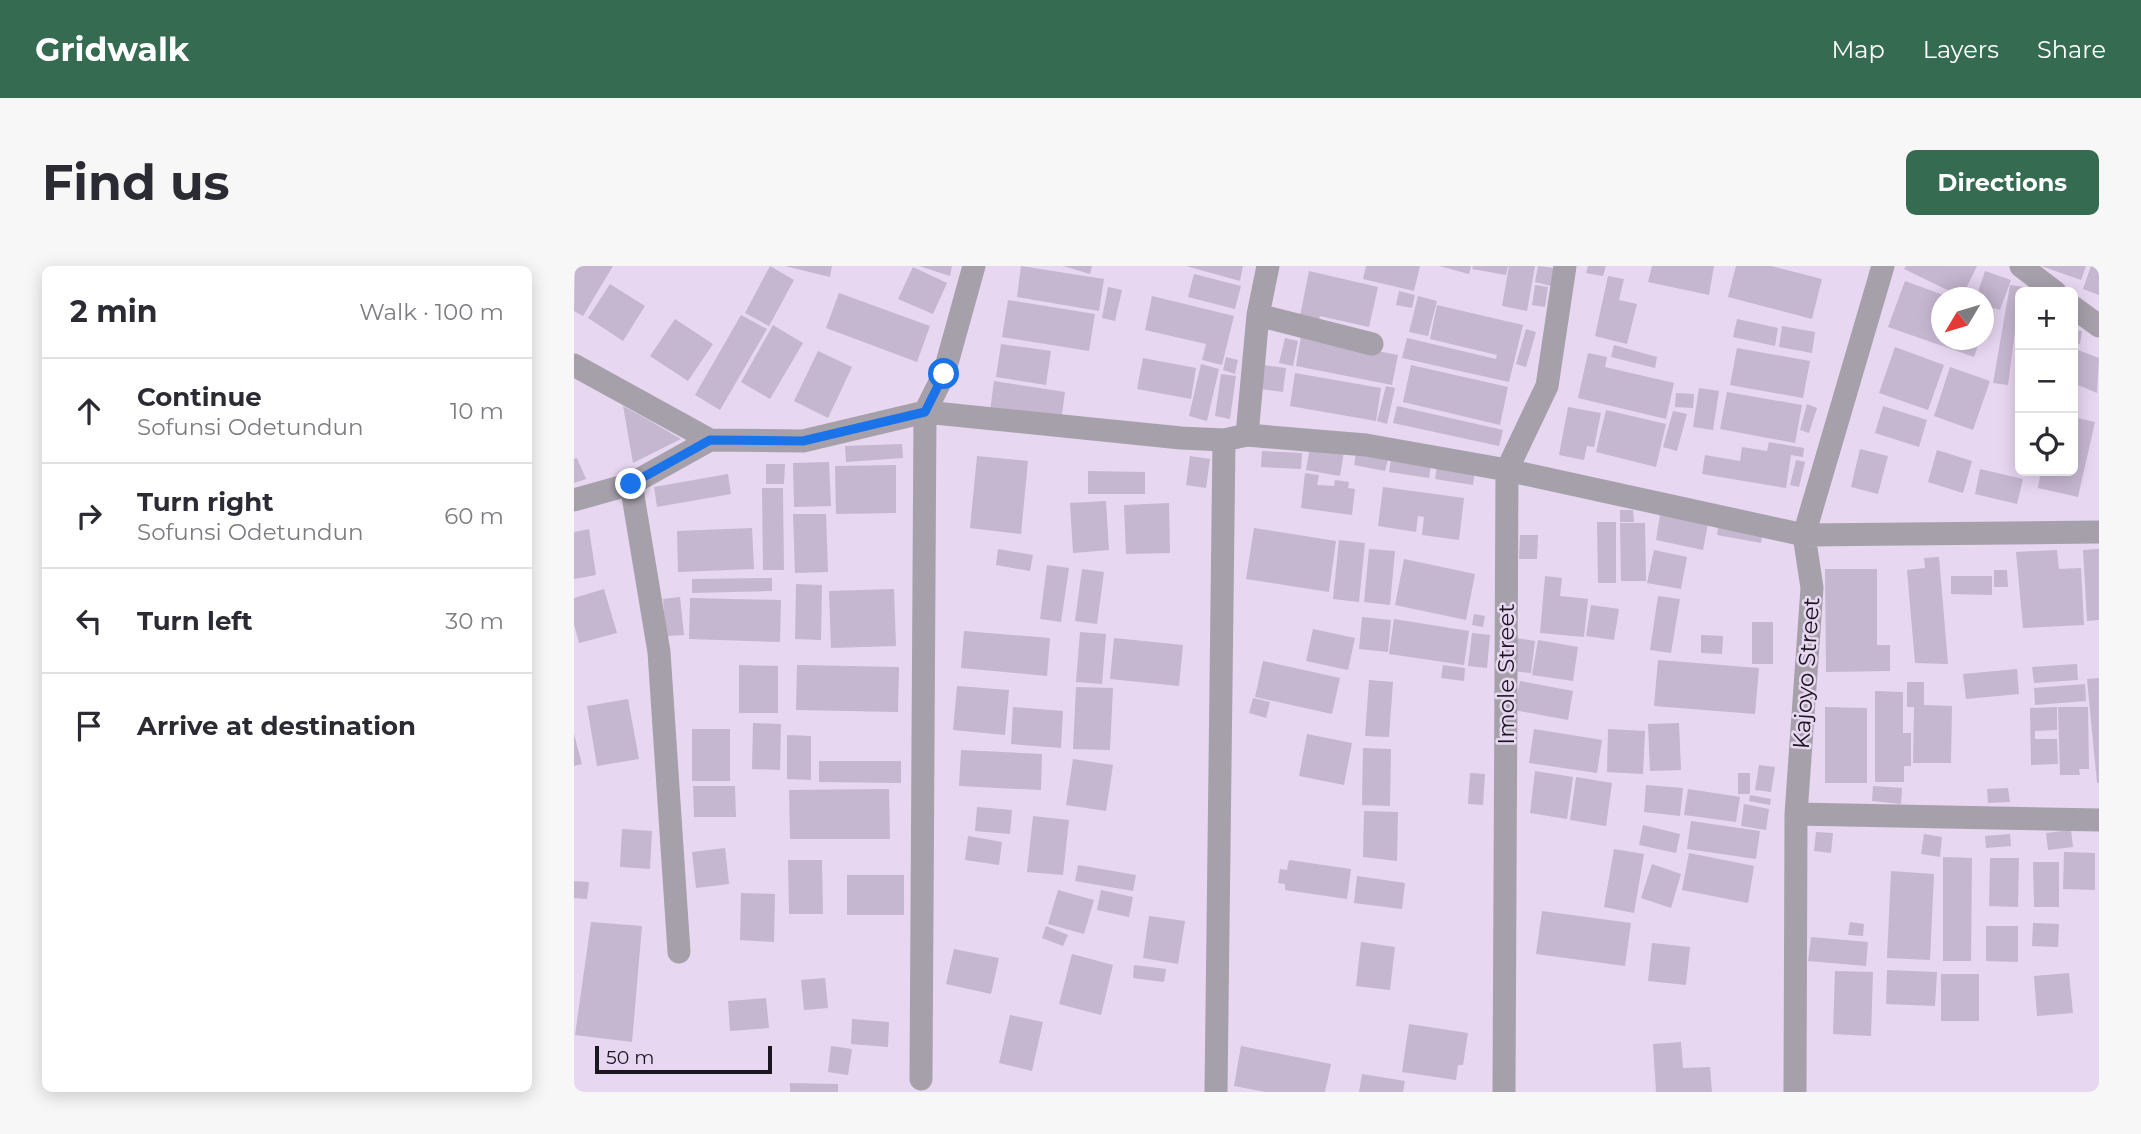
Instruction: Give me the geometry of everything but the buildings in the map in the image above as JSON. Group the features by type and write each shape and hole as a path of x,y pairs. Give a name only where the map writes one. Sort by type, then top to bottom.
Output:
{"street":[{"path":"921,1079 925,412 944,374 974,266"},
{"path":"1247,435 1258,315 1268,266"},
{"name":"Imole Street","path":"1504,1092 1507,470 1546,386 1565,266"},
{"name":"Kajoyo Street","path":"1795,1092 1796,814 1812,588 1804,535 1883,266"},
{"path":"2021,266 2048,287"},
{"path":"2078,311 2099,326"},
{"path":"1258,315 1372,344"},
{"path":"574,365 710,440 803,441 925,412 1224,440 1247,435 1366,444 1507,470 1804,535 2099,532"},
{"path":"574,500 631,484 710,440"},
{"path":"1216,1092 1224,440"},
{"path":"631,484 659,652 679,952"},
{"path":"1796,814 2099,820"}],"route":[{"path":"631,484 710,440 803,441 925,412 944,374"}]}
